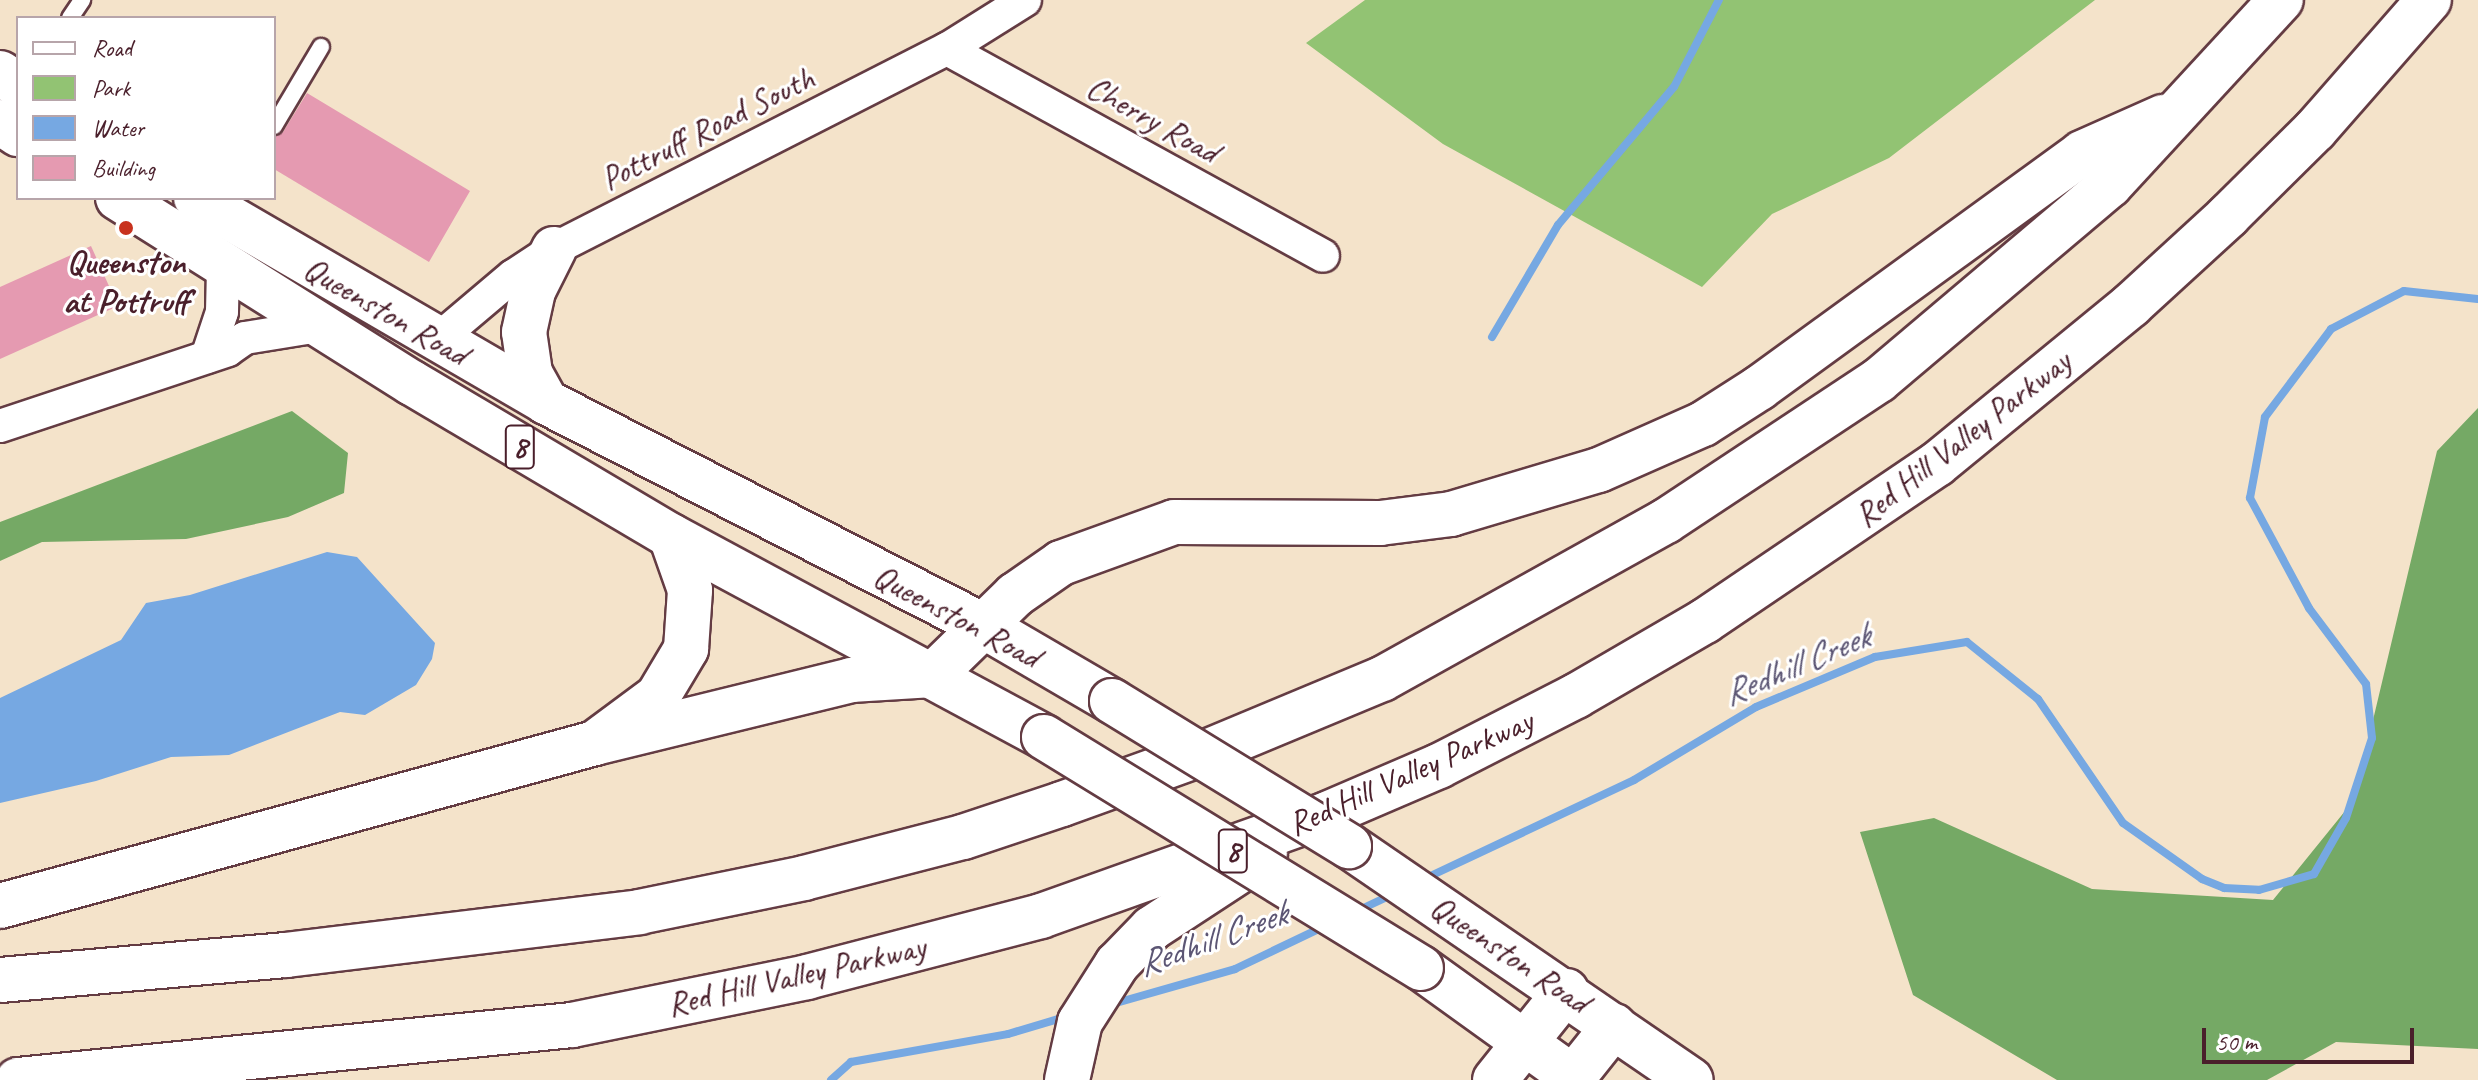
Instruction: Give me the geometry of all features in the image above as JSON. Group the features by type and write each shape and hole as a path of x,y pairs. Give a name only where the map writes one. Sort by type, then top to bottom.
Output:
{"main road":[{"path":"0,980 286,955 639,912 804,878 963,837 1204,753 1382,679 1574,576 1758,463 1879,380 1970,307 2110,185 2281,0"},
{"name":"Red Hill Valley Parkway","path":"18,1080 572,1025 807,977 1041,916 1327,814 1439,766 1576,696 1823,545 1937,464 2131,305 2228,216 2315,130 2429,0"},
{"path":"0,906 595,743 851,680 933,675 1015,595 1061,563 1174,522 1380,523 1451,514 1599,470 1725,410 2082,153 2174,113"},
{"name":"Queenston Road","path":"121,200 319,326 671,536 1044,737 1421,968 1526,1041 1574,1079"},
{"name":"Queenston Road","path":"216,204 436,341 546,402 982,625 1112,701 1490,938 1691,1080"},
{"path":"546,402 530,373 524,332 533,291 554,249"},
{"path":"595,743 658,696 686,649 690,590 671,536"},
{"path":"1067,1080 1080,1022 1117,964 1152,928 1327,814"},
{"path":"1495,1080 1566,991"},
{"path":"1574,1079 1614,1026"},
{"path":"86,1073 129,1080"}],"street":[{"name":"Pottruff Road South","path":"436,341 513,276 554,249 947,49 1025,0"},
{"name":"Cherry Road","path":"947,49 1323,256"},
{"path":"207,357 222,312 223,267"},
{"path":"0,426 207,357 245,338 319,326"}],"lane":[{"path":"276,123 321,47"}],"green space":[{"path":"1365,0 2095,0 1889,158 1772,214 1702,287 1443,144 1306,43"},
{"path":"2478,408 2478,1049 2336,1042 2267,1080 2057,1080 1913,995 1860,832 1934,818 2092,889 2273,900 2354,800 2437,451"},
{"path":"292,411 348,453 344,493 288,517 186,539 42,542 0,561 0,522"}],"water":[{"path":"327,552 357,557 435,643 432,659 416,685 365,715 340,712 229,755 171,757 96,781 0,803 0,698 121,640 146,603 190,595"}],"building":[{"path":"307,93 470,191 429,262 276,170 276,136 283,132"},
{"path":"91,246 118,306 0,359 0,287"}],"waterway":[{"path":"1492,337 1558,225 1674,87 1719,0"},
{"name":"Redhill Creek","path":"1424,879 1634,780 1756,707 1875,657 1967,642 2038,699 2123,823 2202,879 2224,888 2259,890 2314,874 2346,818 2372,738 2366,684 2309,608 2250,498 2265,417 2331,329 2404,291 2478,299"},
{"name":"Redhill Creek","path":"1355,912 1393,894"},
{"name":"Redhill Creek","path":"1109,1005 1235,969 1325,926"},
{"name":"Redhill Creek","path":"831,1080 851,1062 1008,1034 1065,1017"}],"place":[{"name":"Queenston at Pottruff","path":"126,228"}]}
